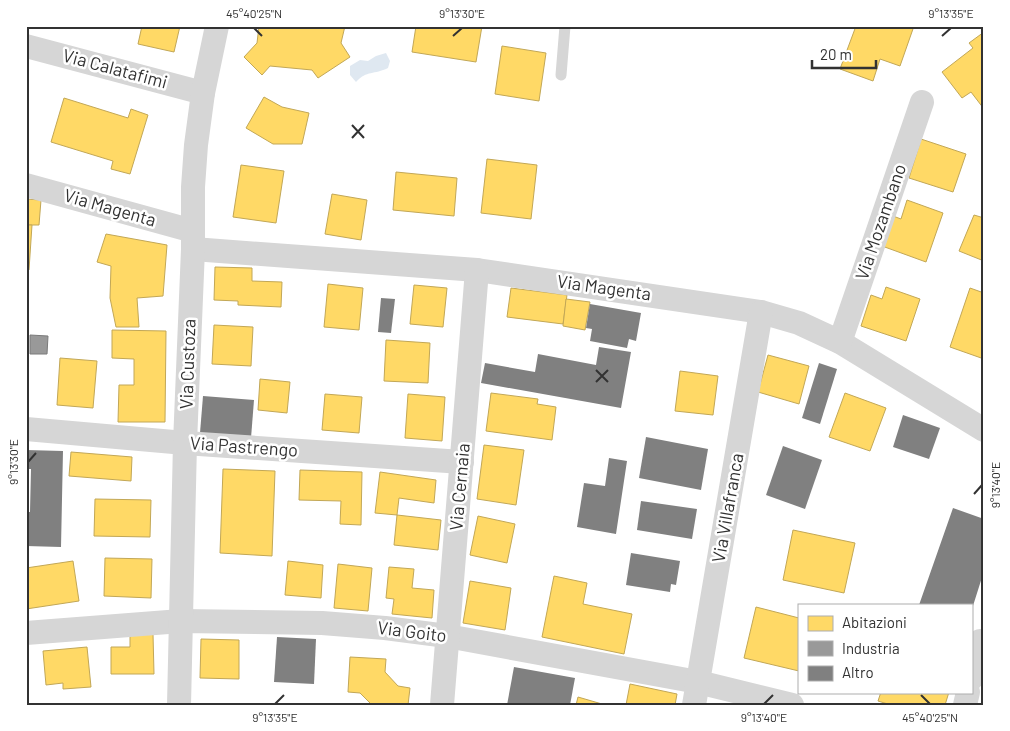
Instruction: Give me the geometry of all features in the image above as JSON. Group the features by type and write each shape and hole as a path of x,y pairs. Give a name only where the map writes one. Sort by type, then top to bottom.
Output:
{"street":[{"name":"Via Custoza","path":"179,705 185,443 196,146 203,93 217,26"},
{"name":"Via Calatafimi","path":"26,46 203,93"},
{"name":"Via Mozambano","path":"840,342 922,102"},
{"name":"Via Magenta","path":"26,185 193,240 477,270 761,312 798,323 840,342 984,430"},
{"name":"Via Cernaia","path":"442,705 477,270"},
{"name":"Via Villafranca","path":"696,693 761,312"},
{"name":"Via Pastrengo","path":"26,430 462,462"},
{"name":"Via Goito","path":"26,633 181,621 322,623 385,628 447,636 696,693 792,705"},
{"path":"972,675 980,641"}],"lane":[{"path":"561,75 565,26"}],"shaded area":[{"path":"386,53 390,61 388,68 367,74 356,82 350,75 350,66 360,60 368,61"}],"building: Abitazioni":[{"path":"142,26 180,26 174,52 138,44"},
{"path":"259,26 345,26 341,43 350,57 318,78 312,70 270,66 262,75 244,57 257,43"},
{"path":"416,26 482,26 476,62 412,52"},
{"path":"856,26 914,26 900,66 880,59 873,81 840,69"},
{"path":"984,32 984,109 971,92 962,98 942,72 973,48 969,43"},
{"path":"502,46 546,53 539,101 495,94"},
{"path":"264,97 282,107 309,113 302,144 273,144 246,128"},
{"path":"64,98 128,118 131,109 148,115 130,174 111,169 113,161 51,142"},
{"path":"921,139 966,154 953,192 909,178"},
{"path":"487,159 537,165 531,219 481,213"},
{"path":"241,165 284,171 276,223 233,217"},
{"path":"396,172 457,178 454,216 393,210"},
{"path":"332,194 367,200 361,240 325,234"},
{"path":"26,199 41,200 39,225 26,225"},
{"path":"907,200 943,213 926,262 882,246 893,216 901,219"},
{"path":"974,215 984,218 984,261 959,251"},
{"path":"26,225 32,225 29,270 26,270"},
{"path":"106,234 167,245 163,296 137,298 139,327 116,327 110,298 111,266 97,262"},
{"path":"215,267 252,268 252,281 282,282 281,307 238,305 238,301 214,300"},
{"path":"328,284 363,288 359,330 324,327"},
{"path":"414,285 447,288 443,327 410,324"},
{"path":"886,287 920,299 906,341 861,326 871,295 882,299"},
{"path":"511,288 567,295 563,324 507,317"},
{"path":"970,288 984,293 984,359 950,347"},
{"path":"566,299 590,302 585,330 563,326"},
{"path":"214,325 253,327 251,366 212,364"},
{"path":"112,330 166,331 165,422 118,422 119,385 134,385 134,359 112,358"},
{"path":"386,340 430,343 428,383 384,381"},
{"path":"768,355 809,366 799,404 758,392"},
{"path":"60,358 97,361 93,408 57,405"},
{"path":"680,371 718,376 713,415 675,411"},
{"path":"260,379 290,382 287,413 258,410"},
{"path":"491,393 538,399 537,404 556,407 552,440 486,431"},
{"path":"845,393 886,408 870,451 829,437"},
{"path":"325,394 362,397 359,433 322,430"},
{"path":"408,394 445,397 442,441 405,438"},
{"path":"484,445 524,450 516,505 477,499"},
{"path":"71,452 132,457 131,481 69,476"},
{"path":"223,469 275,471 272,556 220,553"},
{"path":"300,470 362,472 361,525 340,524 341,501 299,500"},
{"path":"380,472 436,480 434,503 399,498 397,515 375,513"},
{"path":"95,499 151,500 150,537 94,536"},
{"path":"397,515 441,520 438,550 394,545"},
{"path":"478,516 515,524 507,563 470,555"},
{"path":"793,530 855,543 844,593 783,580"},
{"path":"105,558 152,559 151,598 104,596"},
{"path":"73,561 79,601 26,609 26,568"},
{"path":"288,561 323,565 321,598 285,595"},
{"path":"338,564 372,568 368,611 334,608"},
{"path":"389,567 414,569 412,588 434,590 432,618 392,614 394,599 386,598"},
{"path":"554,576 587,583 583,604 632,614 624,654 542,637"},
{"path":"470,581 511,588 505,630 463,623"},
{"path":"756,607 798,618 798,671 744,658"},
{"path":"153,634 154,674 111,674 111,647 130,647 130,635"},
{"path":"201,639 239,640 239,679 200,678"},
{"path":"87,647 91,687 63,689 63,683 46,685 43,651"},
{"path":"350,657 386,659 385,672 398,686 410,688 408,705 372,705 360,693 348,692"},
{"path":"630,684 677,694 675,705 626,705"},
{"path":"880,694 948,694 945,705 891,705 878,701"},
{"path":"578,697 602,704 602,705 576,705"}],"building: Industria":[{"path":"30,335 48,336 47,354 30,354"}],"building: Altro":[{"path":"381,298 395,299 391,333 378,332"},
{"path":"590,304 641,313 636,341 629,339 627,348 590,341 592,329 586,328"},
{"path":"599,347 631,352 621,408 481,383 485,363 535,372 538,354 596,365"},
{"path":"819,363 837,369 820,424 802,418"},
{"path":"203,396 254,400 251,438 200,433"},
{"path":"903,415 940,428 929,459 893,447"},
{"path":"646,437 708,449 701,490 639,478"},
{"path":"783,446 822,460 805,509 766,495"},
{"path":"26,450 63,451 61,547 26,546 26,512 30,512 31,469 26,469"},
{"path":"609,458 627,461 616,534 577,527 584,483 605,486"},
{"path":"641,501 697,509 692,539 637,530"},
{"path":"953,508 984,519 984,571 972,609 972,604 919,604"},
{"path":"631,553 680,561 676,585 671,584 670,592 626,585"},
{"path":"277,637 316,639 314,684 274,682"},
{"path":"514,667 575,678 570,705 507,705"}]}
